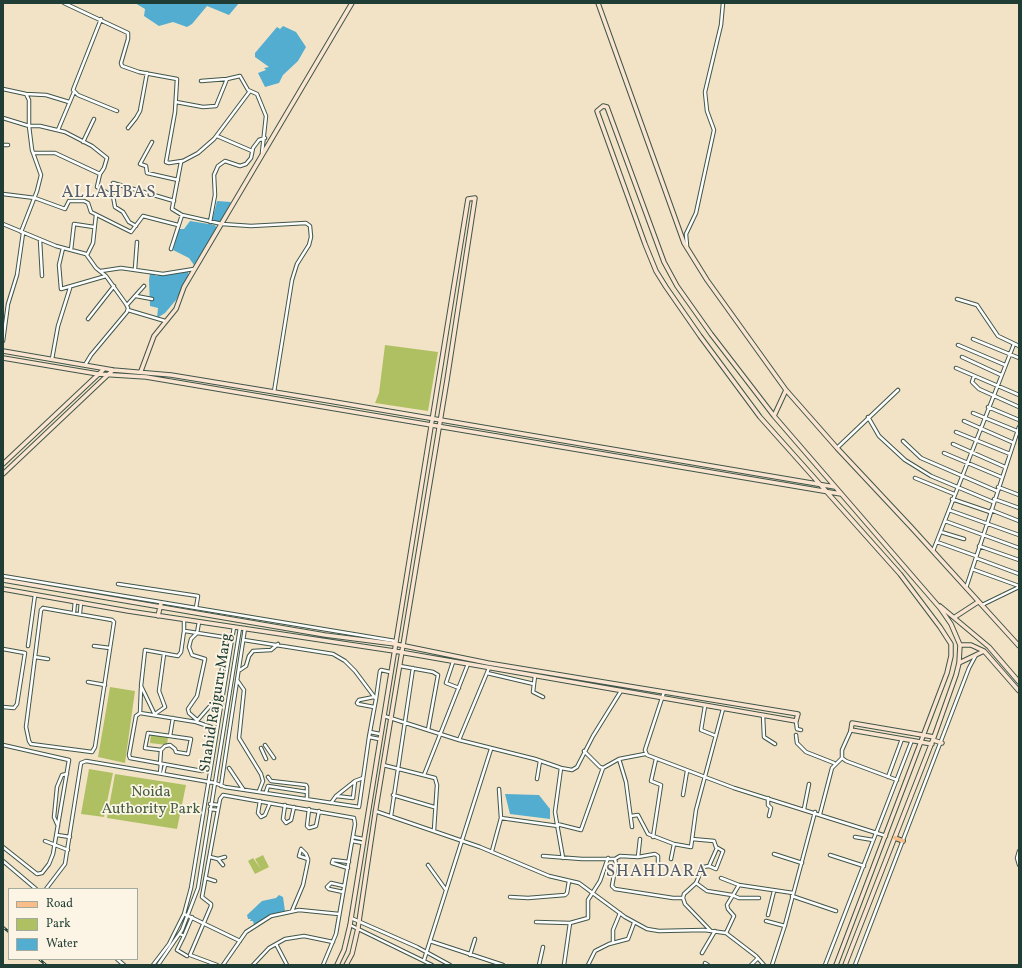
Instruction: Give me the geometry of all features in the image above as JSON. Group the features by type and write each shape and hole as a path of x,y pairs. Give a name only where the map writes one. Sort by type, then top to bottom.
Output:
{"main road":[{"path":"895,838 903,841"}],"street":[{"path":"64,3 124,30 129,35 121,66 147,74 177,79 176,102 166,162 182,161 198,153 217,136 250,91"},
{"path":"140,371 150,345 164,321 176,309 182,290 194,269 352,3"},
{"path":"598,3 687,248 723,304 786,390 836,448 933,551 1019,646"},
{"path":"687,248 686,234 696,213 714,130 707,111 705,92 715,57 723,3"},
{"path":"58,130 101,19"},
{"path":"128,128 140,111 147,74"},
{"path":"201,81 226,79 239,75 250,91 258,95 267,118 265,138 261,155"},
{"path":"176,102 203,107 216,106 226,79"},
{"path":"3,89 26,94 46,95 69,102"},
{"path":"74,92 117,111"},
{"path":"3,341 8,304 17,275 22,232 35,198 41,174 33,153 29,126 29,100 26,94"},
{"path":"836,965 947,673 951,656 951,644 900,574 760,417 700,336 659,276 618,172 597,110 603,106 607,108 662,257 672,277 711,334 774,416 933,600 951,624 960,645 960,663 933,740 845,965"},
{"path":"3,118 29,126 58,130 94,147 107,158 104,168 100,174 97,187 114,196 116,207 123,212 129,222 136,226"},
{"path":"83,142 94,119"},
{"path":"217,136 252,151"},
{"path":"210,222 215,195 214,175 218,166 225,162 240,166 246,164 251,158 252,151 260,140 265,138"},
{"path":"152,142 140,164 146,166 146,173 178,180"},
{"path":"3,145 8,145"},
{"path":"33,153 55,153 100,174"},
{"path":"182,161 172,210 182,215 222,224 251,226 306,223 310,226 311,237 309,245 297,264 292,280 274,392"},
{"path":"113,183 174,201"},
{"path":"3,194 35,198 65,209 69,201 84,201 88,204 91,212 129,232 132,232 143,216 178,225"},
{"path":"337,965 344,950 350,925 379,739 468,199 475,198 440,427 375,811 358,928 352,954 346,965"},
{"path":"87,255 93,243 96,215"},
{"path":"170,249 182,215"},
{"path":"3,224 40,240 87,255 114,286 127,305 128,310"},
{"path":"71,250 74,224 94,227"},
{"path":"40,240 42,276"},
{"path":"135,269 137,242"},
{"path":"63,248 59,265 60,287 63,289 106,276"},
{"path":"100,271 121,268 163,274 194,269"},
{"path":"88,319 114,286"},
{"path":"127,305 144,286"},
{"path":"52,359 58,326 70,288"},
{"path":"135,295 152,299"},
{"path":"957,298 977,305 998,336 1019,346"},
{"path":"128,310 164,321"},
{"path":"86,365 91,355 128,310"},
{"path":"973,339 1019,358"},
{"path":"933,551 961,475 985,418 992,395 1014,344"},
{"path":"958,345 1005,365"},
{"path":"3,351 113,370 140,371 274,392 835,488"},
{"path":"962,357 1001,375"},
{"path":"3,358 98,374 146,377 841,494"},
{"path":"3,464 104,368"},
{"path":"956,368 1019,395"},
{"path":"3,474 113,370"},
{"path":"974,376 973,384 980,390 1019,407"},
{"path":"774,416 786,390"},
{"path":"836,448 898,390"},
{"path":"988,407 1019,420"},
{"path":"973,413 1017,431"},
{"path":"868,417 879,436 902,458 931,476 1019,508"},
{"path":"964,421 1014,443"},
{"path":"966,588 1001,477 1019,426"},
{"path":"956,432 1010,454"},
{"path":"903,441 918,457 998,489 1019,495"},
{"path":"953,444 1005,466"},
{"path":"944,453 1001,477"},
{"path":"915,478 954,494"},
{"path":"952,499 1019,521"},
{"path":"948,510 1019,535"},
{"path":"945,521 1019,548"},
{"path":"941,532 964,539"},
{"path":"937,542 1019,574"},
{"path":"979,546 1019,560"},
{"path":"972,569 1019,586"},
{"path":"3,576 325,635 395,643"},
{"path":"3,580 161,605 196,608 395,643 403,646 488,663 798,714 796,721 797,729 801,730"},
{"path":"118,584 198,596 196,608"},
{"path":"955,618 974,605 980,604 1019,586"},
{"path":"3,589 158,616 234,626 394,651 796,721"},
{"path":"28,646 35,594"},
{"path":"933,600 989,647 1019,682"},
{"path":"74,612 75,601"},
{"path":"80,613 81,602"},
{"path":"158,616 161,605"},
{"path":"42,608 74,612 114,620 105,686 93,752 31,744 26,727 42,608"},
{"path":"184,619 181,652 178,656 146,650 141,686 140,713 136,716 130,758 202,770 205,769 211,727"},
{"path":"196,721 188,711 198,696 205,661 204,658 190,653 189,644 196,633 200,622"},
{"name":"Shahid Rajguru Marg","path":"152,965 169,944 184,914 191,888 234,626"},
{"name":"Shahid Rajguru Marg","path":"158,965 180,934 198,888 210,804 215,783 240,628"},
{"path":"221,786 245,628"},
{"path":"184,631 223,637 226,642 218,697 196,721"},
{"path":"244,640 278,644 333,654 355,672 375,698"},
{"path":"239,670 246,666 249,656 253,650 271,650 278,644"},
{"path":"960,645 971,645 984,651 1019,691"},
{"path":"94,646 110,648"},
{"path":"3,649 25,653 17,704 14,708 3,706"},
{"path":"960,663 984,651"},
{"path":"155,715 165,707 159,691 164,654"},
{"path":"855,965 970,668 977,654"},
{"path":"35,657 48,659"},
{"path":"453,662 446,684 459,688"},
{"path":"424,775 468,664"},
{"path":"400,666 438,675 428,730"},
{"path":"391,816 413,668"},
{"path":"459,740 489,668"},
{"path":"47,888 64,867 70,837 79,766 81,762 86,761 160,773 215,783 221,786 358,807 380,670 390,672"},
{"path":"487,673 534,684"},
{"path":"535,676 533,692 543,697"},
{"path":"237,680 244,690 239,738 261,774 263,780 259,791"},
{"path":"88,682 105,686"},
{"path":"141,686 155,715"},
{"path":"383,716 441,735 491,749 540,761 561,768 575,769 604,716 621,691"},
{"path":"646,754 645,750 664,692"},
{"path":"374,707 358,704 357,702 359,700 375,698"},
{"path":"705,706 700,728 704,732 716,736"},
{"path":"631,816 638,815 644,829 653,837 674,844 691,847 696,812 723,709"},
{"path":"140,713 196,721 218,728"},
{"path":"763,715 764,737 775,744"},
{"path":"170,736 173,718"},
{"path":"842,758 842,750 851,730 852,723 924,735 942,743"},
{"path":"851,730 922,742 933,740"},
{"path":"370,732 380,734"},
{"path":"148,733 191,739 188,754 176,752 170,745 165,746 161,750 145,748 148,733"},
{"path":"796,735 797,743 806,752 834,763"},
{"path":"370,737 379,739"},
{"path":"888,777 902,739"},
{"path":"825,965 912,740"},
{"path":"3,745 68,759 57,835 50,862 42,873 38,874 25,866 3,847"},
{"path":"265,745 274,758"},
{"path":"261,748 266,759"},
{"path":"424,960 491,749"},
{"path":"161,750 163,774"},
{"path":"584,752 603,768"},
{"path":"501,818 557,825 581,830 603,768 619,759 646,754 734,788 815,812 886,836"},
{"path":"820,814 834,763 842,758"},
{"path":"842,758 846,761 897,780"},
{"path":"619,759 626,782 632,827"},
{"path":"653,837 661,785 651,781 656,759"},
{"path":"537,779 540,761"},
{"path":"160,773 162,764"},
{"path":"383,765 424,775 434,778 437,781 434,807 434,830"},
{"path":"229,768 243,789"},
{"path":"561,768 555,812 563,858"},
{"path":"682,795 687,770"},
{"path":"59,826 54,818 57,787 62,775 67,774"},
{"path":"268,777 270,781 306,785 307,799"},
{"path":"331,803 336,796 355,781 363,778"},
{"path":"336,796 353,798 355,781"},
{"path":"804,809 809,784"},
{"path":"266,792 268,786 307,792"},
{"path":"492,851 501,818 499,788"},
{"path":"217,965 190,955 205,924 211,906 202,898 220,797 223,795 354,818 355,824 353,837 339,914 333,942 323,965"},
{"path":"393,795 434,807"},
{"path":"768,798 768,805 771,808 769,816"},
{"path":"260,801 258,813 261,817 266,815 270,803"},
{"path":"210,804 219,805"},
{"path":"285,805 283,819 286,823 292,819 294,807"},
{"path":"210,809 218,810"},
{"path":"309,809 309,828 316,826 319,811"},
{"path":"375,811 463,840 544,874 579,883 634,923 647,929 660,931 710,930 726,933 758,958 764,965"},
{"path":"772,965 785,926 815,812"},
{"path":"57,835 70,837"},
{"path":"353,837 363,841"},
{"path":"855,837 873,840"},
{"path":"638,857 640,839"},
{"path":"683,898 684,894 696,883 703,867 709,866 716,869 723,852 717,848 713,840 692,839"},
{"path":"45,841 54,846 68,850"},
{"path":"352,841 363,841"},
{"path":"671,859 674,844"},
{"path":"709,866 717,848"},
{"path":"1019,851 1017,858 1019,865"},
{"path":"543,856 615,859 620,856 638,857 655,854 658,856 658,863"},
{"path":"774,854 802,863"},
{"path":"830,855 864,866"},
{"path":"210,857 218,859 225,857"},
{"path":"536,922 570,923 588,918 588,902 591,893 600,880 608,858"},
{"path":"218,859 223,864"},
{"path":"292,910 303,885 308,859"},
{"path":"615,859 617,862 612,886 615,890 683,898"},
{"path":"3,860 35,888"},
{"path":"348,868 332,863 333,860 349,862"},
{"path":"428,865 446,890"},
{"path":"206,878 215,881"},
{"path":"721,878 739,885 792,895 836,911"},
{"path":"510,896 528,898 566,894 569,881"},
{"path":"343,892 329,889 327,887 330,883 344,886"},
{"path":"696,883 707,891 732,895 739,898 760,898"},
{"path":"726,933 734,916 727,907 732,895 739,885"},
{"path":"768,915 774,891"},
{"path":"683,898 686,904 710,930"},
{"path":"224,965 246,932 271,916 292,910 339,914"},
{"path":"613,943 613,930 620,913"},
{"path":"184,914 240,940"},
{"path":"187,956 177,950 192,917"},
{"path":"351,918 450,965"},
{"path":"766,921 785,926"},
{"path":"564,965 570,923"},
{"path":"588,965 595,951 613,943 628,939 634,923"},
{"path":"350,925 432,965"},
{"path":"702,953 715,931"},
{"path":"180,934 184,936"},
{"path":"253,965 267,950 285,939 304,936 333,942"},
{"path":"470,955 475,939"},
{"path":"430,941 503,965"},
{"path":"276,944 287,965"},
{"path":"540,965 543,947"},
{"path":"751,965 758,958"}],"green space":[{"path":"385,345 438,352 428,411 375,403 379,393"},
{"path":"110,687 135,691 125,763 98,757"},
{"path":"151,735 168,737 167,745 150,743"},
{"path":"89,769 113,773 104,817 81,814"},
{"name":"Noida Authority Park","path":"115,774 186,785 177,829 107,818"},
{"path":"263,855 269,867 255,874 248,861 253,858 261,869 255,859"}],"water":[{"path":"135,3 239,3 229,15 207,6 192,24 187,27 173,22 159,26 144,16 145,9"},
{"path":"283,26 296,32 306,47 298,61 283,75 279,83 265,87 258,73 266,70 264,68 269,67 255,57 255,53 277,27 280,29"},
{"path":"217,201 231,202 221,222 212,221"},
{"path":"190,221 215,225 217,229 194,265 189,258 173,250 179,229 184,229"},
{"path":"188,272 189,276 176,300 165,313 157,318 158,308 150,306 150,273 157,276 159,273"},
{"path":"505,794 539,795 550,809 550,819 510,814"},
{"path":"279,895 283,897 285,911 272,915 254,925 253,921 250,921 251,919 248,919 247,915 262,901 276,898"}],"railway":[{"path":"3,927 8,931"},
{"path":"40,960 46,965"}],"district":[{"name":"ALLAHBAS","path":"109,194"},
{"name":"SHAHDARA","path":"657,873"}]}
